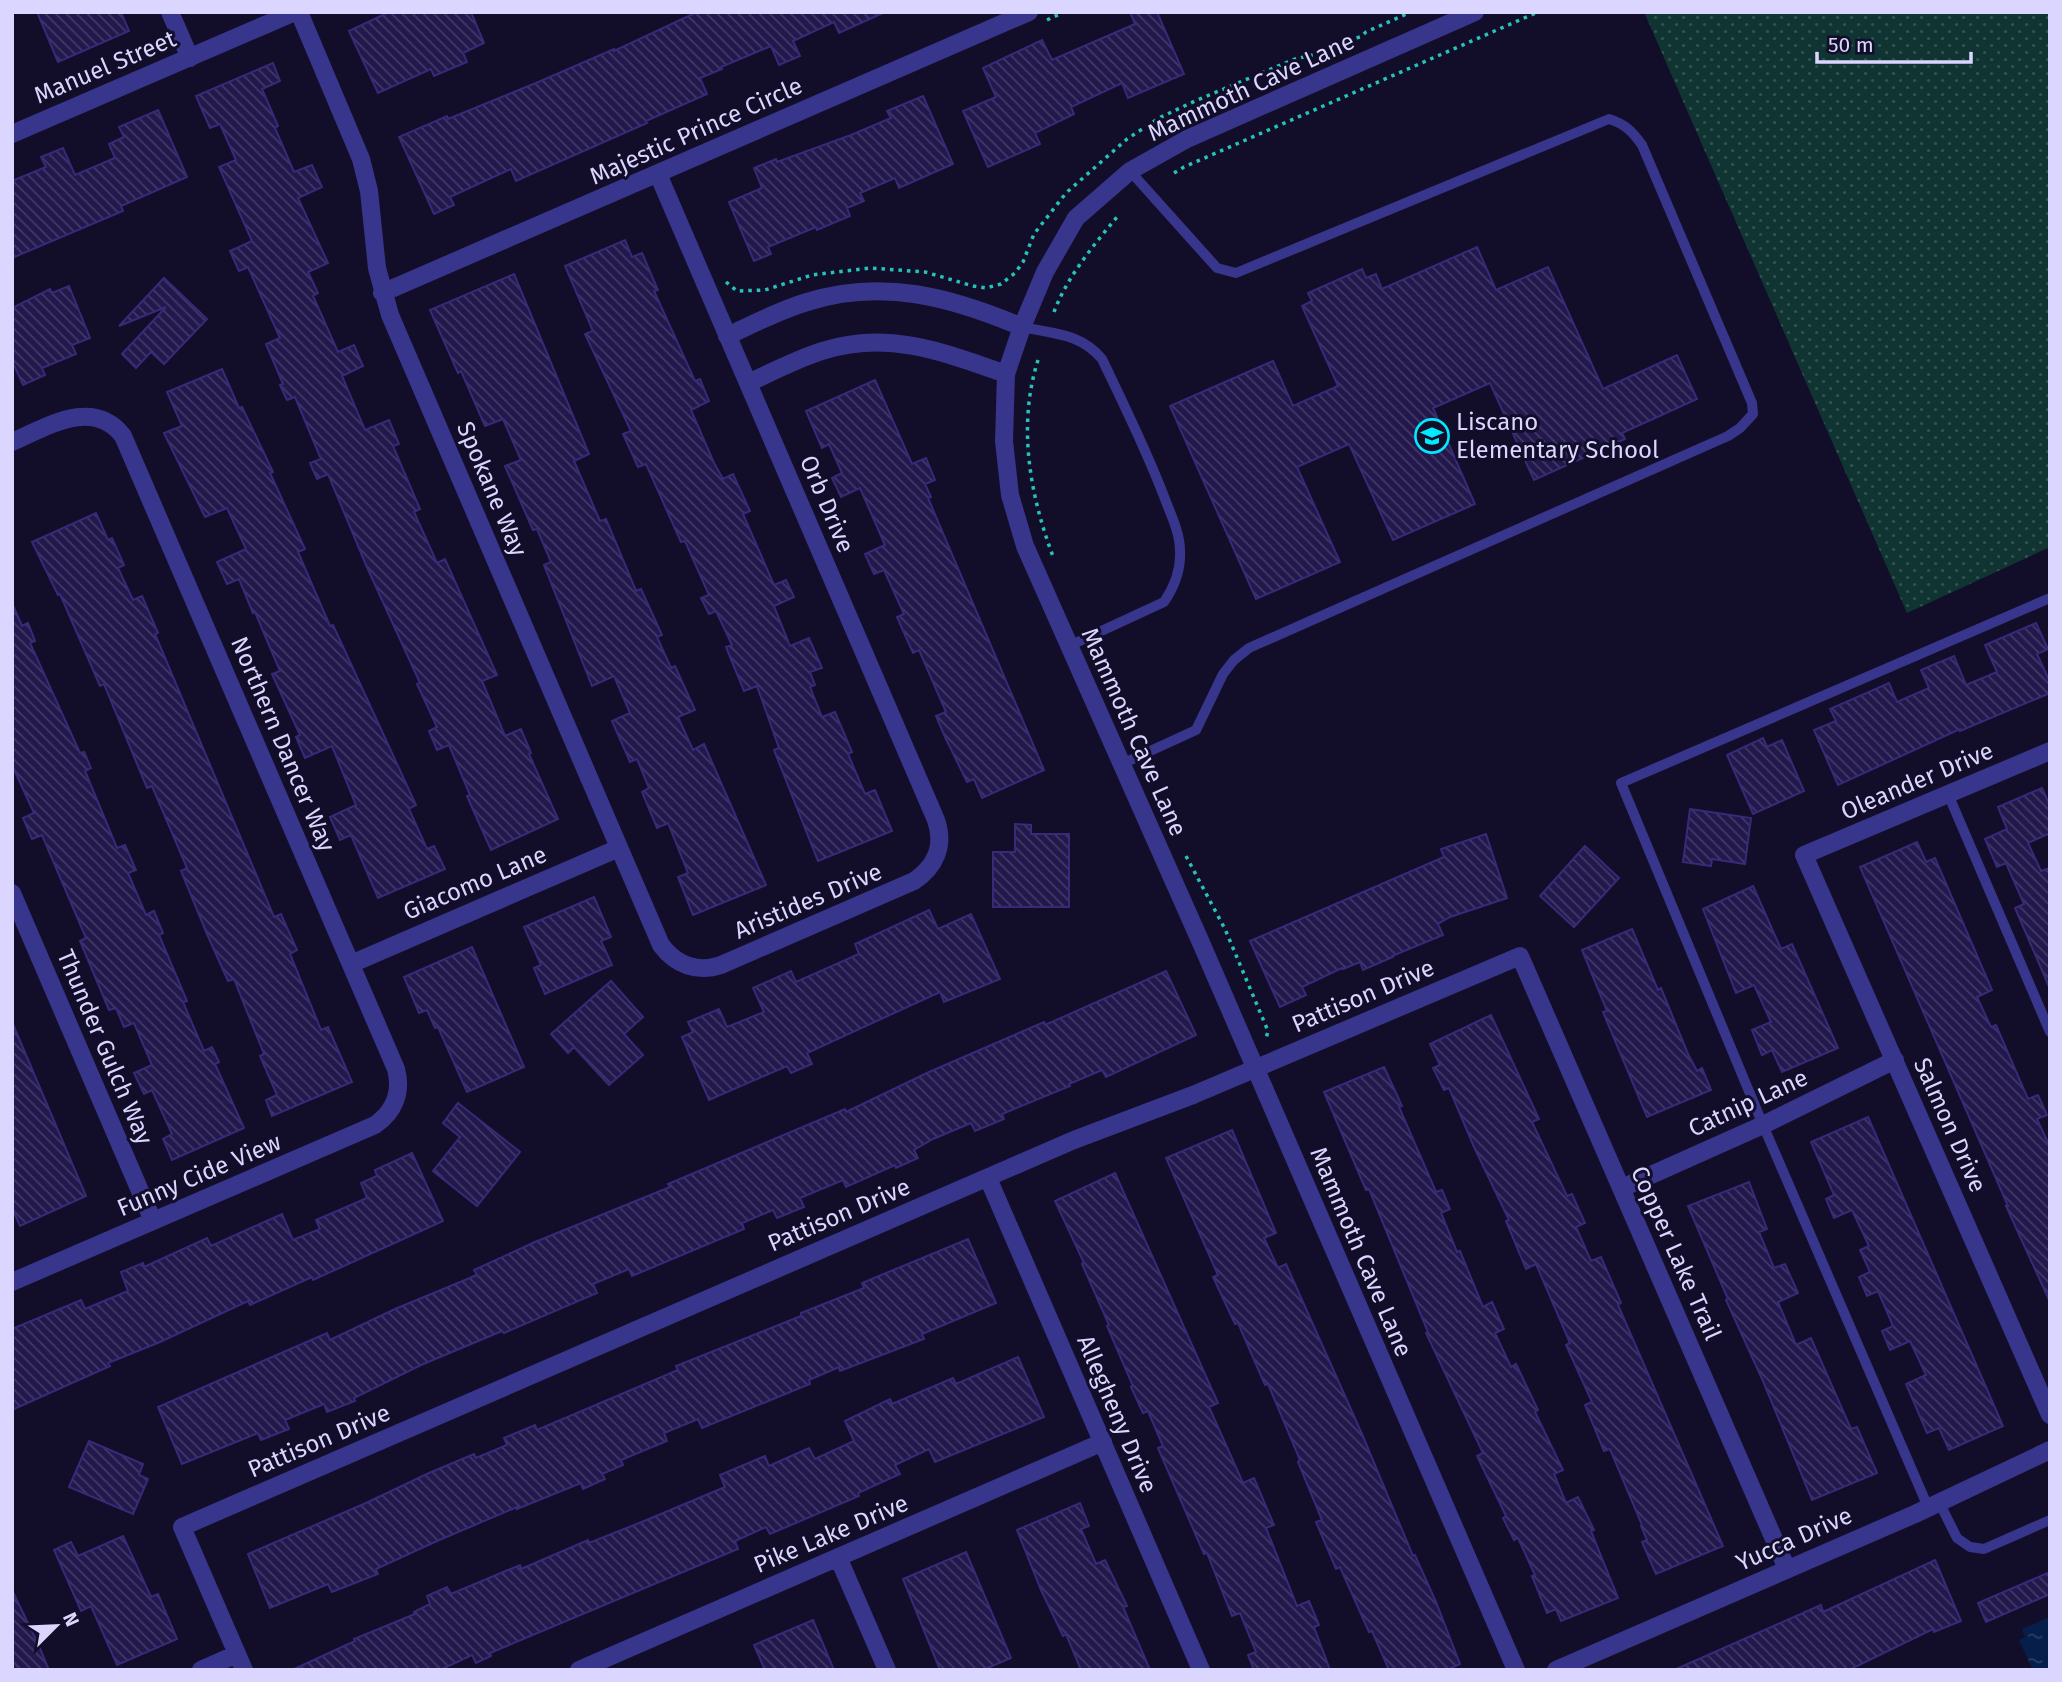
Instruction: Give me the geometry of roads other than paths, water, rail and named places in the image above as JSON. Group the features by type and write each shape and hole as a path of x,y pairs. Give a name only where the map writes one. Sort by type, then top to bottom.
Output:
{"street":[{"path":"170,12 190,58"},
{"name":"Manuel Street","path":"12,134 297,12"},
{"name":"Spokane Way","path":"297,12 361,159 369,191 375,256 382,293 662,945 671,957 687,966"},
{"name":"Mammoth Cave Lane","path":"1475,12 1187,139 1130,171 1076,218 1045,272 1006,374 1004,441 1010,495 1025,546 1516,1670"},
{"name":"Majestic Prince Circle","path":"382,293 658,174 1034,18"},
{"name":"Orb Drive","path":"658,174 936,820 940,837 937,856"},
{"path":"727,335 805,302 848,292 885,290 932,295 992,314 1022,327"},
{"path":"748,383 823,351 846,345 883,342 933,349 1006,374"},
{"name":"Northern Dancer Way","path":"12,442 82,415 100,418 115,427 126,441 396,1069 399,1085 396,1101"},
{"name":"Oleander Drive","path":"1804,855 2050,751"},
{"name":"Giacomo Lane","path":"351,964 619,848"},
{"name":"Salmon Drive","path":"1804,855 2050,1415"},
{"name":"Aristides Drive","path":"687,966 704,968 721,965 914,881 928,871 937,856"},
{"name":"Thunder Gulch Way","path":"12,893 153,1221"},
{"name":"Pattison Drive","path":"241,1662 182,1527 1099,1130 1193,1096 1520,957"},
{"name":"Copper Lake Trail","path":"1520,957 1787,1569"},
{"name":"Catnip Lane","path":"1622,1188 1763,1125 1895,1060"},
{"name":"Funny Cide View","path":"12,1282 370,1128 383,1120 396,1101"},
{"name":"Allegheny Drive","path":"988,1178 1201,1670"},
{"name":"Pike Lake Drive","path":"579,1670 1102,1442"},
{"name":"Yucca Drive","path":"1556,1670 2050,1450"},
{"path":"838,1557 887,1670"},
{"path":"201,1670 241,1662"}],"lane":[{"path":"1122,764 1196,730 1223,674 1234,660 1249,648 1728,436 1740,428 1752,414 1752,403 1642,145 1625,125 1609,119 1236,273 1217,268 1130,171"},
{"path":"1022,327 1081,340 1093,347 1102,359 1153,468 1176,530 1180,550 1176,580 1164,602 1069,646"},
{"path":"2050,598 1621,783 1763,1125 1933,1504 1957,1538 1970,1547 1984,1549 2050,1520"},
{"path":"1948,794 2050,1032"}],"water":[{"path":"2050,1617 2050,1667 2033,1670 2019,1640 2025,1637 2022,1629"}],"place":[{"name":"Liscano Elementary School","path":"1432,436"}]}
